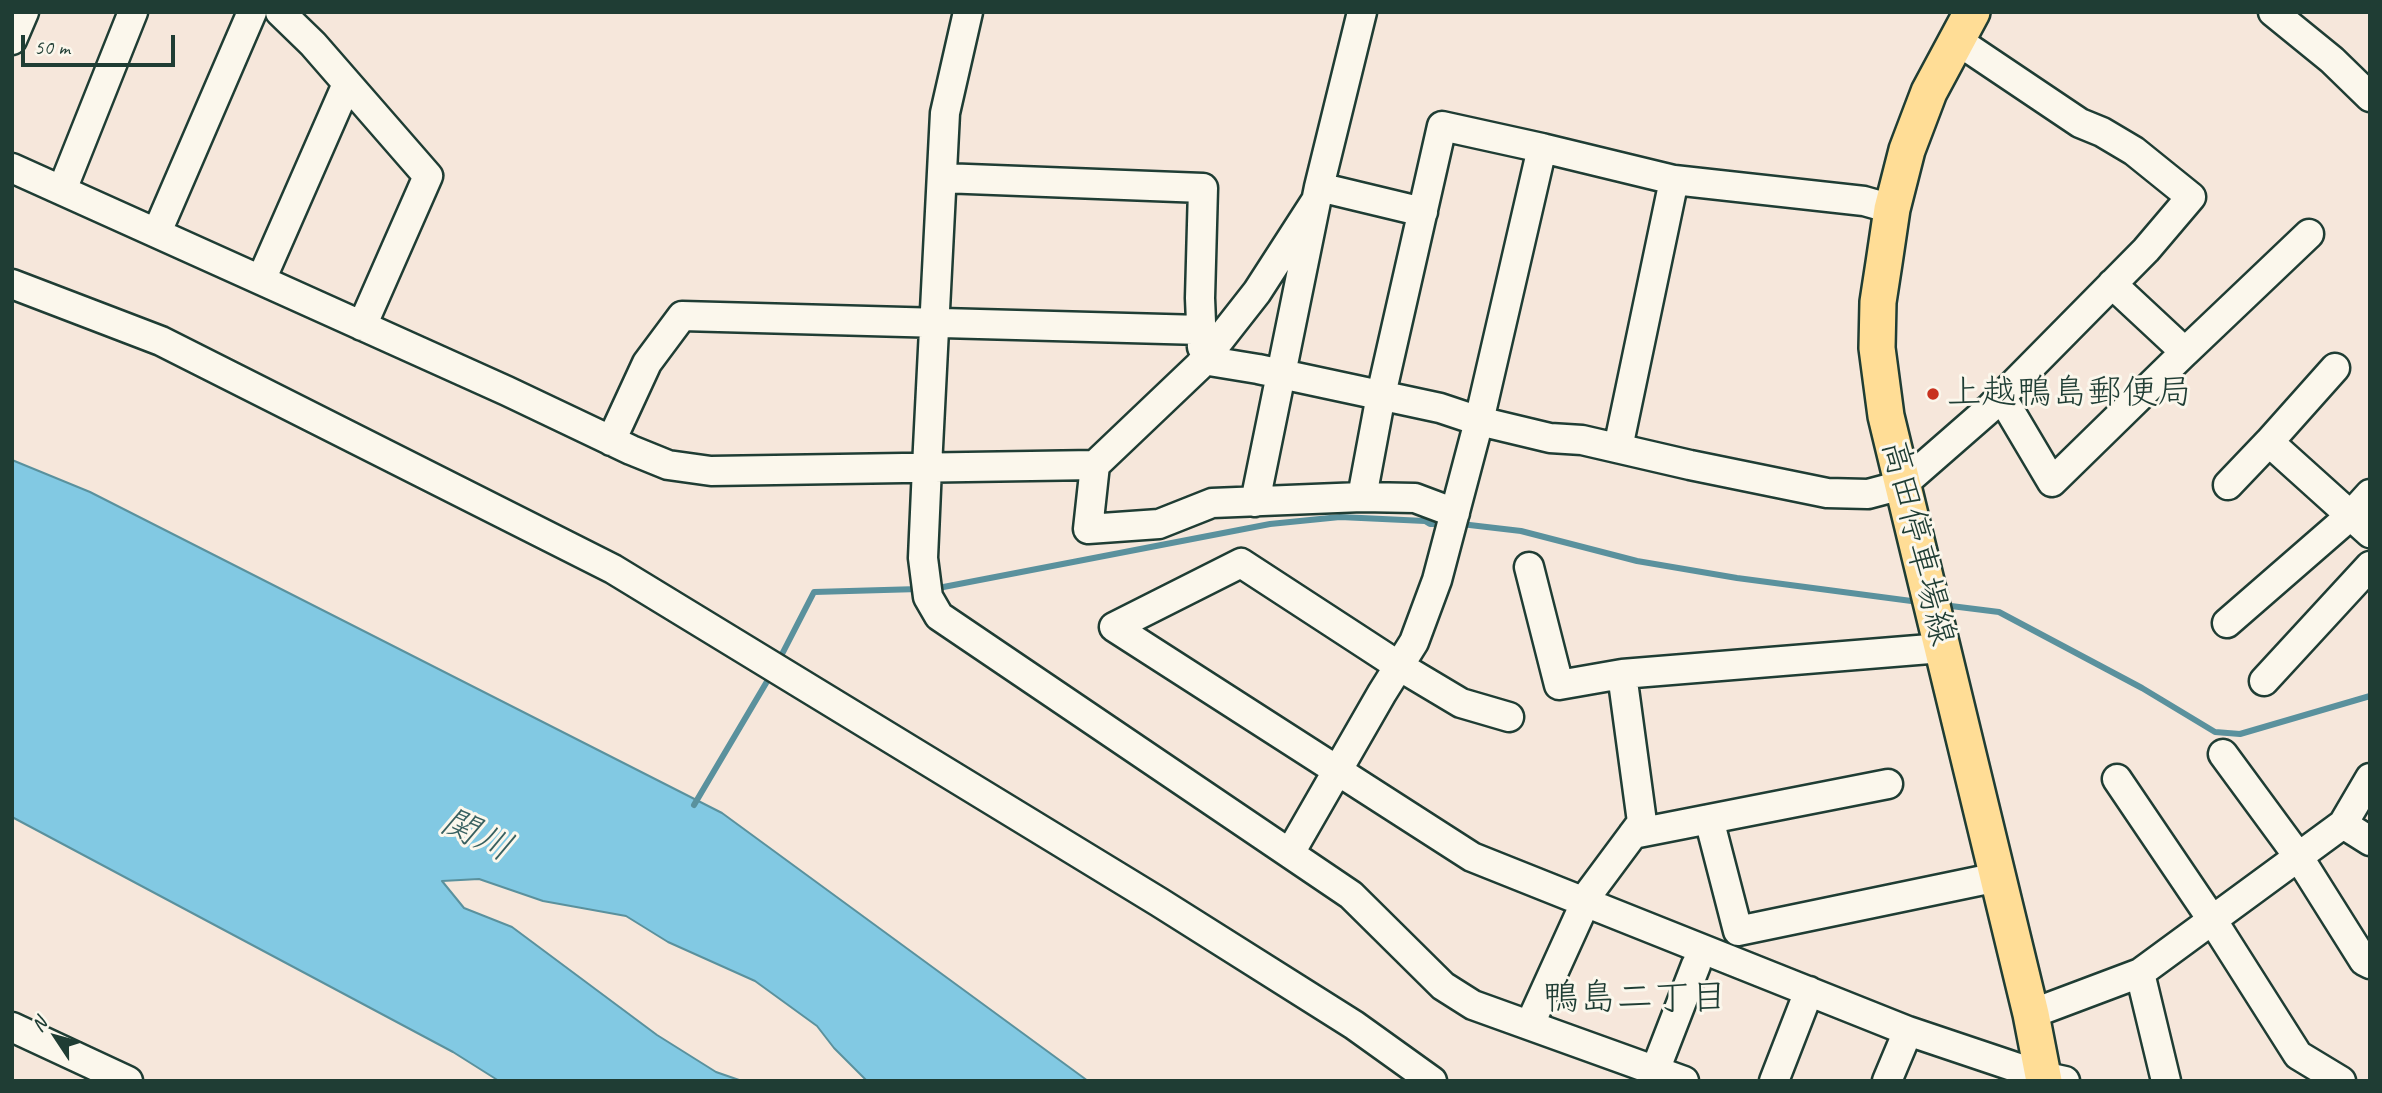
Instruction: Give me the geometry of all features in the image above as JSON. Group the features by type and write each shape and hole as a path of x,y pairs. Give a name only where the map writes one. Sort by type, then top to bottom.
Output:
{"main road":[{"name":"高田停車場線","path":"1965,26 1929,92 1907,150 1892,209 1878,302 1877,348 1886,416 1902,485 2031,1014 2050,1079"}],"street":[{"path":"12,40 24,12"},
{"path":"62,190 132,12"},
{"path":"157,232 252,12"},
{"path":"280,12 313,44 428,176 362,326"},
{"path":"968,12 945,113 927,467 923,558 928,597 939,616 1351,895 1443,986 1473,1005 1530,1024 1654,1075 1684,1081"},
{"path":"1255,502 1318,193 1362,12"},
{"path":"2273,12 2332,60 2370,97"},
{"path":"1203,360 1440,408 1479,421 1550,438 1582,440 1827,493 1868,494 1902,485 2001,396 2146,250 2191,197 2134,151 2102,132 2080,123 1965,26"},
{"path":"261,279 347,84"},
{"path":"1362,497 1381,395 1442,126 1674,180 1864,201 1892,209"},
{"path":"1290,853 1414,642 1437,580 1479,421 1542,148"},
{"path":"12,168 668,465 711,471 1095,465"},
{"path":"942,178 1203,188 1200,298 1203,360"},
{"path":"1618,448 1674,180"},
{"path":"1318,193 1423,212"},
{"path":"1318,193 1257,292 1203,360 1095,465 1088,529 1159,524 1212,503 1362,497 1415,498 1455,513"},
{"path":"2001,396 2052,482 2309,234"},
{"path":"12,284 160,341 613,569 1159,902 1353,1025 1432,1081"},
{"path":"2112,284 2185,352"},
{"path":"611,441 647,363 682,316 1202,331"},
{"path":"2228,485 2335,368"},
{"path":"2269,442 2360,524"},
{"path":"2227,623 2360,524 2370,494"},
{"path":"1509,717 1461,703 1241,563 1114,626 1472,857 1909,1031 2050,1079"},
{"path":"2264,681 2370,566"},
{"path":"1529,567 1559,685 1622,674 1942,648"},
{"path":"1530,1024 1590,892 1642,822 1622,674"},
{"path":"2222,754 2298,856 2364,961 2370,964"},
{"path":"2031,1014 2140,973 2343,824 2370,778"},
{"path":"2117,779 2213,921 2298,1055 2340,1081"},
{"path":"1633,834 1888,784"},
{"path":"1709,819 1738,931 1998,877"},
{"path":"2343,824 2370,841"},
{"path":"1654,1075 1696,965"},
{"path":"2140,973 2166,1081"},
{"path":"1774,1081 1809,991"},
{"path":"12,1027 128,1081"},
{"path":"1887,1081 1909,1031"}],"water":[{"name":"関川","path":"12,460 90,492 722,813 1088,1081 867,1081 834,1048 817,1026 755,981 668,942 626,916 543,901 479,879 442,881 464,908 512,927 657,1035 716,1072 742,1081 499,1081 453,1052 12,817"}],"waterway":[{"path":"933,589 1270,524 1340,517 1443,524"},
{"path":"1461,524 1521,531 1637,561 1737,578 1919,602"},
{"path":"779,660 814,592 919,589"},
{"path":"1943,605 1999,612 2142,688 2215,732 2240,734 2370,696"},
{"path":"694,805 772,673"}],"place":[{"name":"上越鴨島郵便局","path":"1933,394"}],"district":[{"name":"鴨島二丁目","path":"1635,999"}]}
